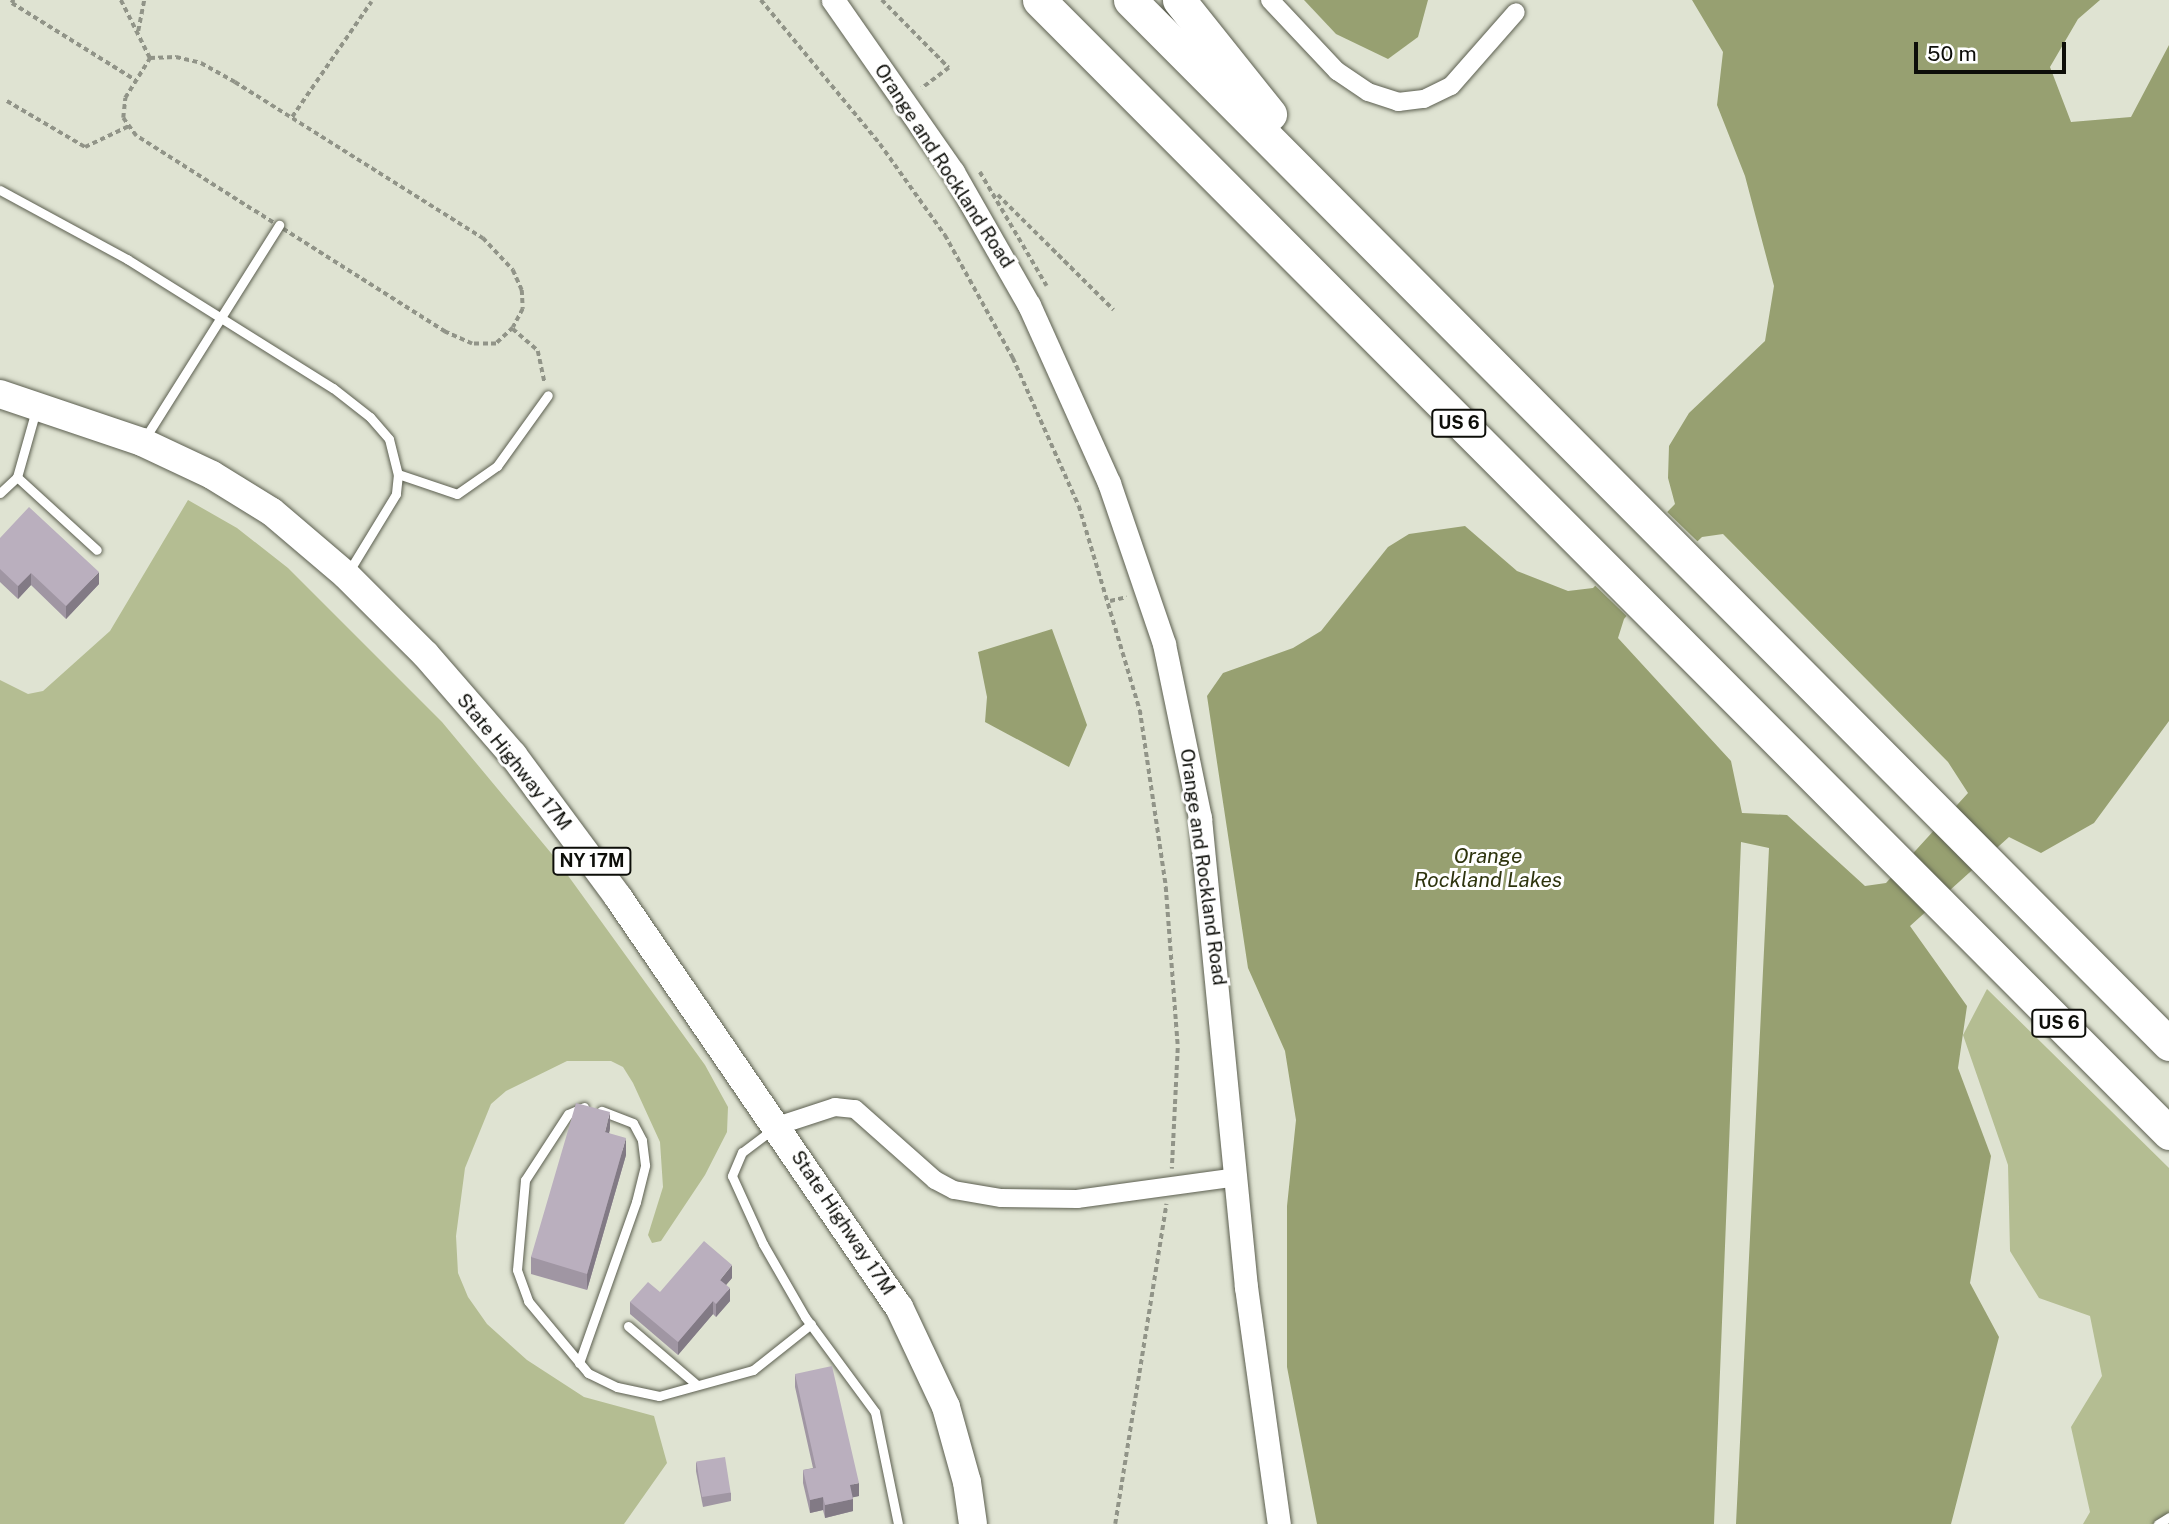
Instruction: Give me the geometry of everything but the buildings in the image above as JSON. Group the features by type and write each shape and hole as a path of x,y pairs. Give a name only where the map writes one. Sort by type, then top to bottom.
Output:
{"highway":[{"path":"1029,0 1079,40"},
{"name":"US 6","path":"1039,0 2169,1133"},
{"path":"1130,0 2169,1044"},
{"path":"1179,0 1270,115 1324,172 1396,267"}],"main road":[{"name":"State Highway 17M","path":"0,394 142,442 212,475 272,512 346,575 426,655 513,755 618,897 899,1307 946,1407 967,1482 973,1524"}],"street":[{"name":"Orange and Rockland Road","path":"833,0 925,130 1007,262 1072,396 1149,591 1177,694 1200,818 1246,1287 1279,1524"},
{"path":"1270,0 1337,71 1368,92 1398,102 1424,99 1451,86 1516,12"},
{"path":"777,1126 835,1107 855,1109 935,1180 954,1190 1001,1198 1077,1199 1237,1177"}],"lane":[{"path":"0,190 219,316 333,388 370,417 389,439 397,474 388,514 346,575"},
{"path":"142,442 219,316 279,225"},
{"path":"397,474 457,494 498,466 548,395"},
{"path":"0,493 17,477 38,405"},
{"path":"17,477 97,550"},
{"path":"579,1363 640,1191 645,1152 633,1124 583,1107 568,1114 525,1180 517,1256 527,1301 579,1363 603,1381 641,1395 659,1396 753,1370 811,1324"},
{"path":"777,1126 743,1152 732,1176 763,1244 811,1324 875,1412 898,1524"},
{"path":"628,1326 698,1385"},
{"path":"2158,1524 2169,1517"}],"path":[{"path":"14,0 12,4 135,80"},
{"path":"121,0 149,58"},
{"path":"137,33 144,0"},
{"path":"761,0 872,133 945,235 1013,358 1079,506 1140,710 1166,887 1178,1048 1169,1186 1115,1524"},
{"path":"882,0 949,68 922,88"},
{"path":"292,117 371,2"},
{"path":"149,58 201,63 292,117 483,238 513,270 522,290 523,309 513,328 496,344 472,344 446,332 279,225 176,165 123,118 125,98 149,58"},
{"path":"7,101 85,147 129,126"},
{"path":"993,191 1114,310"},
{"path":"513,328 538,351 548,395"}],"shaded area":[{"path":"188,500 237,528 288,568 442,722 556,859 705,1065 728,1107 727,1132 705,1175 661,1241 652,1243 648,1235 663,1187 660,1142 633,1083 623,1067 611,1061 567,1061 506,1091 491,1104 465,1168 456,1236 458,1273 468,1297 487,1324 527,1360 584,1397 654,1416 667,1463 624,1524 0,1524 0,680 28,694 43,691 110,631"},
{"path":"1987,989 2169,1168 2169,1524 2083,1524 2090,1512 2071,1427 2102,1376 2090,1316 2039,1298 2010,1251 2008,1165 1963,1035"}],"water":[{"path":"1304,0 1428,0 1418,37 1388,59 1336,34"},
{"name":"Orange Rockland Lakes","path":"1692,0 2100,0 2078,19 2050,67 2071,122 2131,117 2169,45 2169,721 2094,823 2041,853 2009,837 1910,926 1967,1006 1958,1068 1991,1156 1970,1283 1999,1337 1951,1524 1736,1524 1769,848 1741,842 1714,1524 1317,1524 1287,1367 1287,1206 1296,1120 1285,1051 1248,968 1207,696 1223,673 1293,648 1321,631 1388,547 1409,534 1465,526 1517,571 1568,591 1593,588 1675,504 1668,478 1669,446 1689,413 1765,341 1774,286 1745,176 1717,105 1723,52","holes":["1723,534 1948,762 1968,793 1886,883 1865,886 1787,815 1742,813 1731,761 1618,638 1624,619 1660,577 1702,537"]},
{"path":"1052,629 1087,725 1069,767 985,722 987,697 978,652"}],"pier":[{"path":"1664,509 1700,544 1628,618 1592,583"}]}
